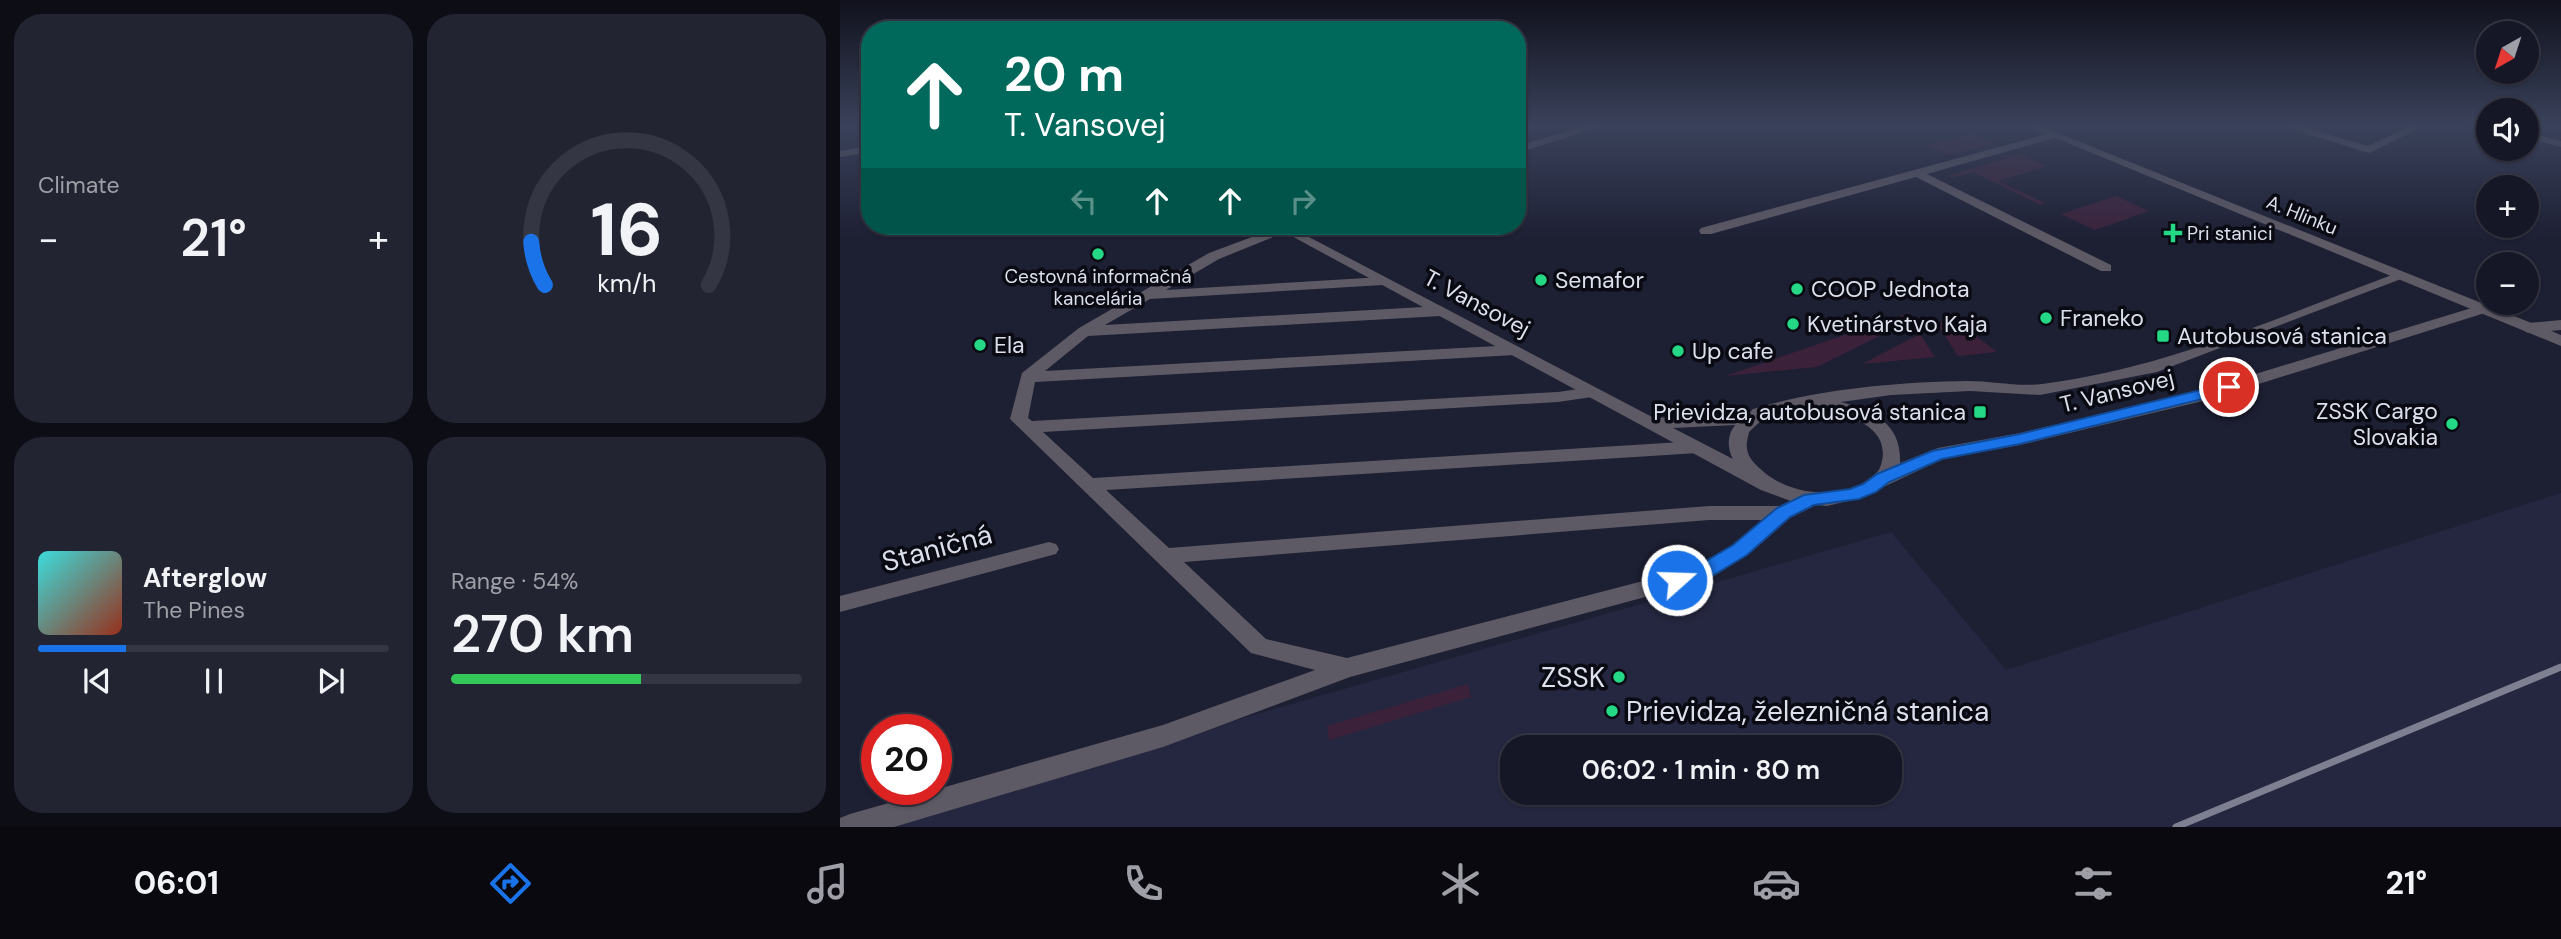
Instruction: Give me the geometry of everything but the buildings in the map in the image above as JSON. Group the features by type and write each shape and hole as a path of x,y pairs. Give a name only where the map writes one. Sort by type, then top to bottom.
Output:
{"street":[{"path":"1706,232 1951,164"},
{"name":"A. Hlinku","path":"2125,164 2476,306"},
{"path":"1917,173 2106,268"},
{"path":"1266,235 1214,257 1084,331 1028,377 1019,419 1259,646 1347,668"},
{"name":"T. Vansovej","path":"1295,235 1754,478 1780,491 1811,499 1853,495 1870,488 1883,478 1938,454 2020,439 2205,395 2476,311"},
{"name":"T. Vansovej","path":"1653,423 1750,419 1779,404 1891,390 1970,386 2040,390 2157,367 2402,276"},
{"path":"1147,295 1383,281"},
{"path":"1084,331 1441,311"},
{"name":"A. Hlinku","path":"2497,315 2561,341"},
{"path":"2528,328 2561,325"},
{"path":"1028,377 1515,350"},
{"path":"1027,427 1558,397 1592,392"},
{"name":"T. Vansovej","path":"1816,401 1853,410 1881,429 1889,440 1892,453 1891,466 1883,478"},
{"path":"1750,419 1741,429 1736,441 1737,453 1743,466 1754,478"},
{"path":"1089,485 1698,447"},
{"path":"850,827 1163,736 1347,668 1700,574 1740,550 1783,513 1811,499"},
{"path":"1164,556 1709,513 1783,513"},
{"name":"Staničná","path":"840,604 1049,549"}],"shaded area":[{"path":"1989,164 2042,164 2047,166 1998,181 2045,203 2041,205 1973,172 1951,178 1948,176"},
{"path":"2116,196 2149,211 2095,230 2061,214"},
{"path":"1909,313 1912,320 1817,367 1725,376"},
{"path":"1951,317 1997,352 1958,356 1938,325"},
{"path":"1920,334 1935,357 1862,364"},
{"path":"2561,493 2561,827 852,827 931,805 952,805 952,799 1891,532 2006,670"},
{"path":"1468,684 1471,697 1329,740 1327,726"}],"railway":[{"path":"2176,827 2561,667"}],"place":[{"name":"Pri stanici","path":"2173,233"},
{"name":"Cestovná informačná kancelária","path":"1098,254"},
{"name":"Semafor","path":"1541,280"},
{"name":"COOP Jednota","path":"1797,289"},
{"name":"Franeko","path":"2046,318"},
{"name":"Kvetinárstvo Kaja","path":"1793,324"},
{"name":"Autobusová stanica","path":"2163,336"},
{"name":"Ela","path":"980,345"},
{"name":"Up cafe","path":"1678,351"},
{"name":"Prievidza, autobusová stanica","path":"1980,412"},
{"name":"ZSSK Cargo Slovakia","path":"2452,424"},
{"name":"ZSSK","path":"1619,677"},
{"name":"Prievidza, železničná stanica","path":"1612,711"}],"route":[{"path":"1677,580 1700,574 1740,550 1783,513 1811,499 1853,495 1870,488 1883,478 1938,454 2020,439 2229,387"}]}
